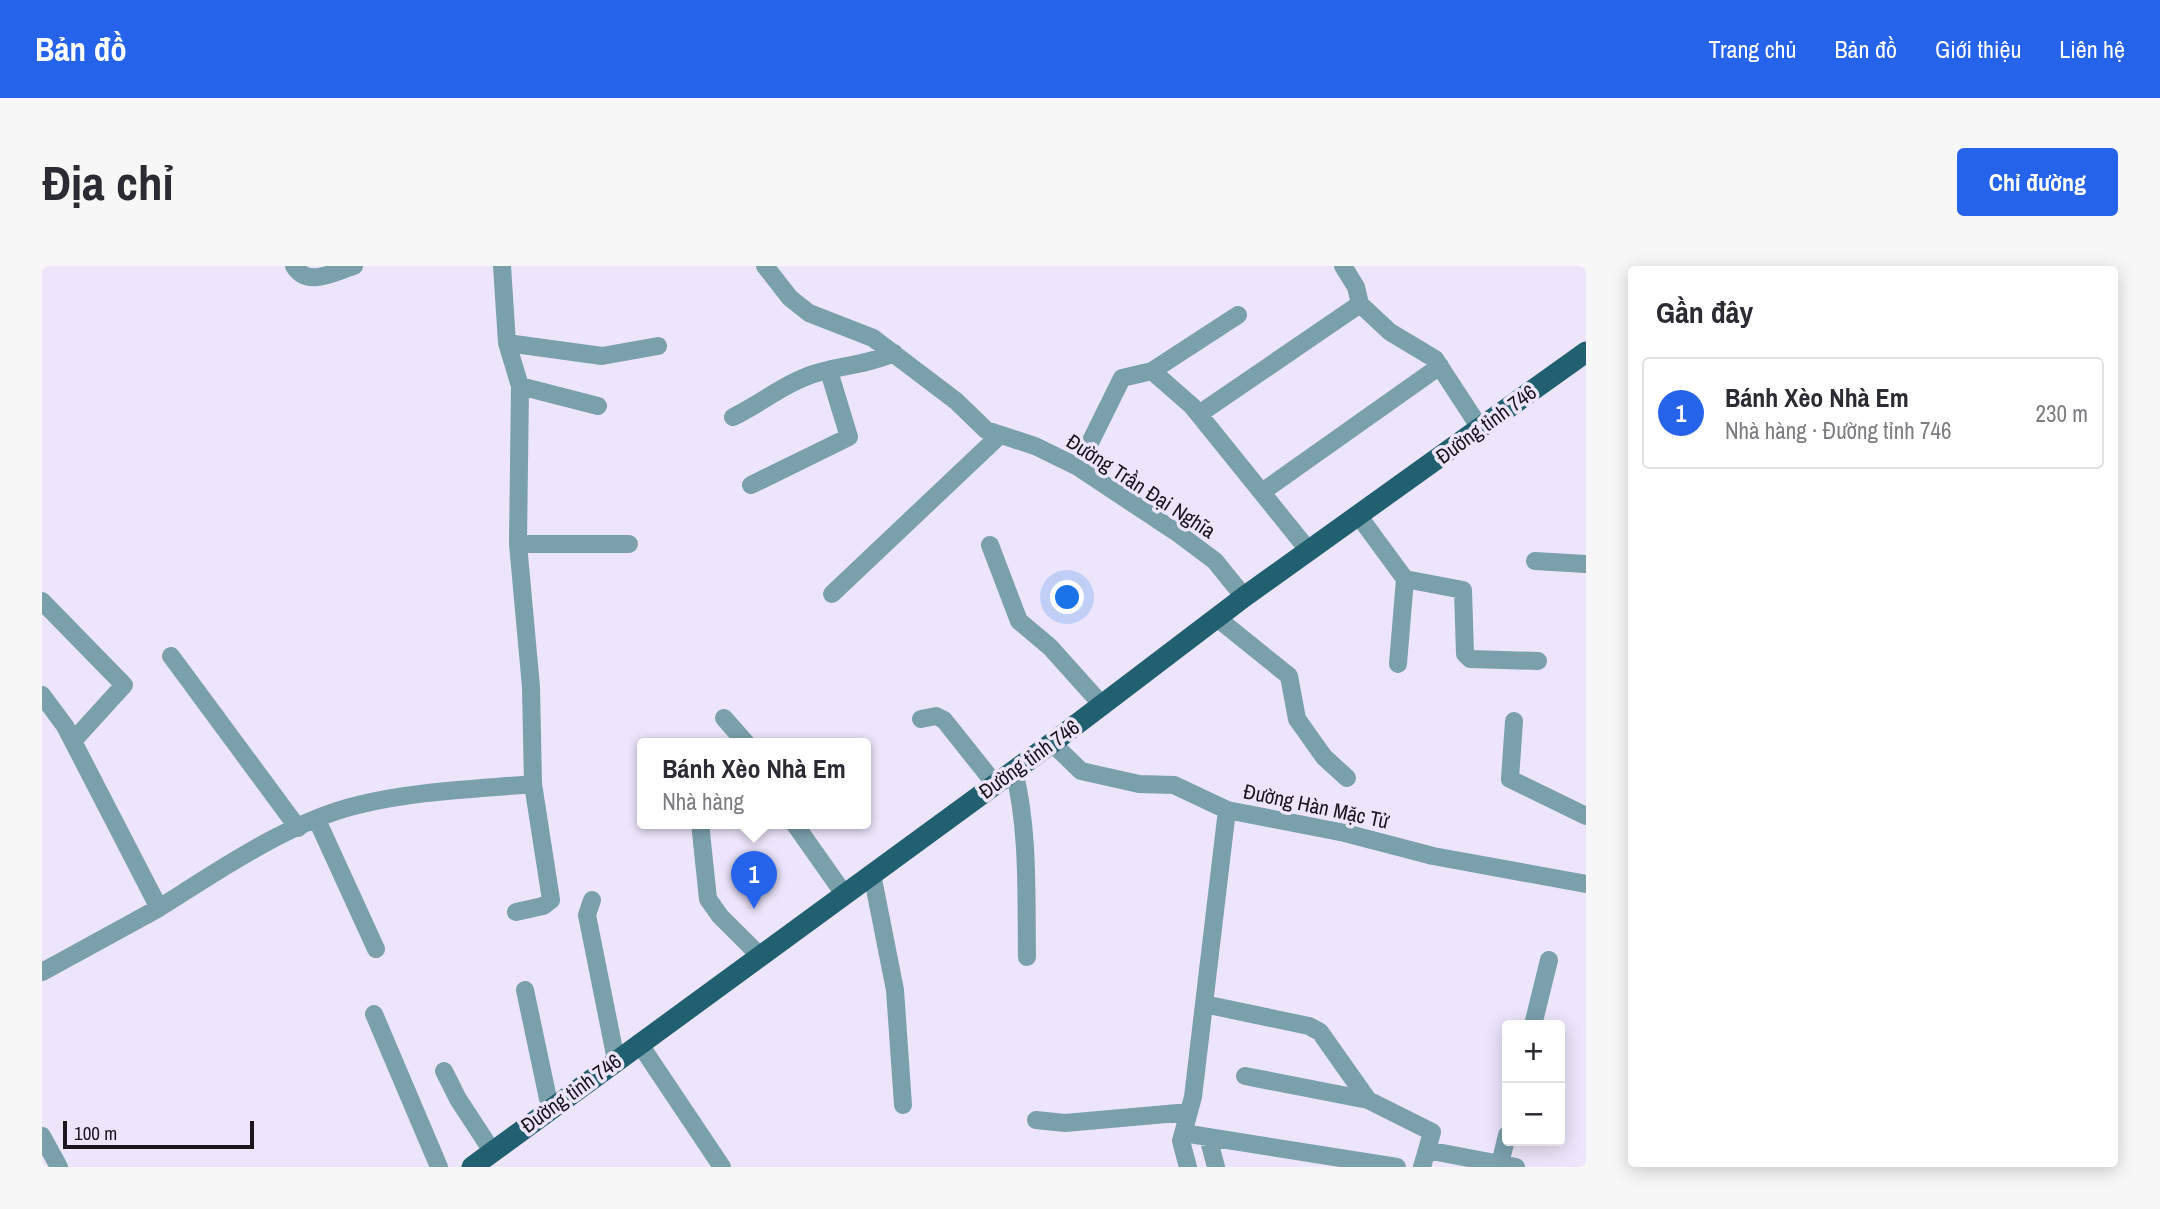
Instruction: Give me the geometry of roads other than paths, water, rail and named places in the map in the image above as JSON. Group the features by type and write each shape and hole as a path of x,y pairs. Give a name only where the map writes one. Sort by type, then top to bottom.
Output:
{"main road":[{"name":"Đường tỉnh 746","path":"480,1162 550,1108 1052,743 1244,597 1586,352"}],"street":[{"path":"294,266 299,274 310,279 354,266"},
{"path":"502,266 507,343 520,386 518,544 531,687 533,785 551,900 543,906 516,912"},
{"name":"Đường Trần Đại Nghĩa","path":"765,266 790,298 809,313 865,332 956,401 986,430 1035,446 1078,467 1180,534 1215,561 1244,597"},
{"path":"1343,266 1356,287 1360,304 1390,332 1431,355 1480,428"},
{"path":"1199,414 1277,358 1360,304"},
{"path":"1078,467 1122,378 1152,371 1238,315"},
{"path":"507,343 602,356 658,346"},
{"path":"733,417 756,406 768,394 818,372 874,362 894,353"},
{"path":"1262,492 1440,366"},
{"path":"751,485 849,437 831,378 832,370"},
{"path":"1152,371 1199,414 1309,551"},
{"path":"520,386 598,406"},
{"path":"832,594 999,436"},
{"path":"1358,515 1405,579 1398,664"},
{"path":"518,544 629,544"},
{"path":"990,545 1019,621 1050,647 1102,705"},
{"path":"1535,561 1586,564"},
{"path":"1405,579 1462,590 1465,653 1470,659 1538,661"},
{"path":"42,601 124,685 74,741"},
{"path":"1217,618 1289,676 1294,713 1324,757 1347,778"},
{"path":"172,656 298,828"},
{"path":"42,695 74,741 159,908"},
{"path":"921,719 936,716 944,720 995,784"},
{"path":"724,718 742,738"},
{"path":"1514,721 1510,779 1586,816"},
{"name":"Đường Hàn Mặc Tử","path":"1052,743 1081,771 1139,785 1174,785 1227,810 1345,834 1433,856 1586,884"},
{"path":"1014,771 1019,792 1023,842 1027,957"},
{"path":"42,972 159,908 239,857 317,820 357,805 460,790 533,785"},
{"path":"1187,1166 1181,1141 1194,1097 1227,810"},
{"path":"317,820 376,949"},
{"path":"701,829 708,899 720,916 760,956"},
{"path":"798,829 844,894"},
{"path":"872,874 895,990 904,1105"},
{"path":"592,900 587,915 590,939 616,1060"},
{"path":"1534,1020 1549,960"},
{"path":"525,990 550,1108"},
{"path":"1204,1004 1309,1026 1320,1032 1368,1100"},
{"path":"374,1014 439,1167"},
{"path":"639,1043 722,1167"},
{"path":"444,1071 480,1162"},
{"path":"1245,1076 1368,1100 1432,1132 1425,1158 1508,1166 1507,1146"},
{"path":"1036,1120 1065,1123 1189,1111"},
{"path":"1183,1133 1397,1167"},
{"path":"42,1136 59,1167"},
{"path":"1208,1137 1216,1167"}],"place":[{"name":"Bánh Xèo Nhà Em","path":"754,909"}]}
